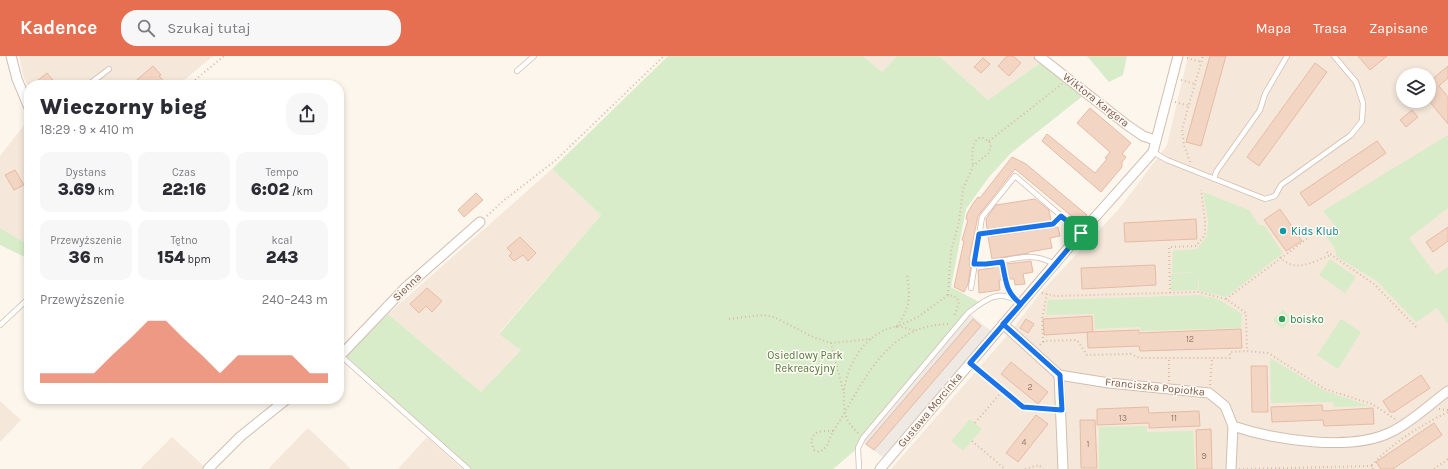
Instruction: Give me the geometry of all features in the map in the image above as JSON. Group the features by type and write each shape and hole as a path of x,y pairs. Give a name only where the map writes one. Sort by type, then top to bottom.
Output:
{"street":[{"path":"11,56 17,79 24,96"},
{"name":"Wiktora Kargera","path":"1039,56 1143,136 1155,140"},
{"path":"1153,152 1178,56"},
{"name":"Gustawa Morcinka","path":"880,469 1081,233 1153,152"},
{"name":"Sienna","path":"344,352 404,288 480,222"},
{"path":"1003,324 1060,375 1063,469"},
{"name":"Franciszka Popiołka","path":"1060,375 1110,383 1209,393 1225,406 1233,426 1231,469"},
{"path":"1233,426 1300,441 1321,442 1376,438 1392,432 1448,390"},
{"path":"208,469 241,436 281,404"}],"lane":[{"path":"517,71 534,56"},
{"path":"1214,179 1216,172 1260,110 1265,94 1287,56"},
{"path":"1153,152 1167,160 1265,199 1275,196 1281,185 1351,135 1362,121 1363,104 1356,82 1334,56"},
{"path":"95,80 109,69"},
{"path":"971,288 982,217 1016,176 1081,233"},
{"path":"979,234 1053,224 1061,216"},
{"path":"974,264 986,264 1019,258 1039,257 1046,259 1055,265"},
{"path":"1002,262 1007,288 1012,297 1021,304"},
{"path":"859,469 858,448 864,437 968,314 990,298 999,296 1012,297"},
{"path":"0,325 24,303"},
{"path":"344,360 468,469"}],"path":[{"path":"195,80 224,56"},
{"path":"480,222 503,201 556,160 664,56"},
{"path":"1185,56 1202,62"},
{"path":"1190,162 1184,145 1182,129 1203,56"},
{"path":"989,141 1069,79"},
{"path":"1178,80 1195,84"},
{"path":"1172,102 1189,106"},
{"path":"948,294 948,273 951,251 959,222 963,189 973,166 974,142 978,138 983,138 989,141 992,147 989,153 973,166"},
{"path":"1183,160 1196,165"},
{"path":"1170,293 1169,248 1196,246 1205,235 1205,221 1201,190"},
{"path":"1226,299 1254,280 1280,258 1308,238"},
{"path":"1327,252 1374,284 1417,328"},
{"path":"1280,258 1285,263 1298,267 1332,255"},
{"path":"896,327 908,307 910,298 907,275"},
{"path":"1041,292 1056,296 1200,292 1226,299 1246,313 1246,351"},
{"path":"948,294 956,297 959,302 958,311 948,324"},
{"path":"864,437 851,426 847,418 843,400 848,372 855,356 872,339 881,333 918,317 948,294"},
{"path":"1034,352 1043,342 1042,319 1047,294"},
{"path":"729,318 762,315 774,317 813,337 831,343 872,339"},
{"path":"833,431 819,432 815,434 811,441 814,450 819,452 829,444 833,431 846,412 872,366 885,351 902,337 916,330 948,324 952,325"},
{"path":"896,327 916,330"},
{"path":"1043,342 1077,340 1088,355 1131,354 1139,358 1230,358 1230,352 1246,351 1268,353 1326,389 1372,404 1402,425"},
{"path":"831,343 844,392"},
{"path":"1169,358 1169,377"},
{"path":"1210,381 1212,358"},
{"path":"970,363 1023,407 1062,410"},
{"path":"975,423 1004,390"},
{"path":"1238,469 1373,468 1382,454 1430,421 1448,412"},
{"path":"972,441 1006,469"},
{"path":"1434,469 1448,459"},
{"path":"1025,469 1039,465 1043,469"}],"shaded area":[{"path":"19,56 213,56 184,80 24,79"},
{"path":"863,56 897,56 882,72"},
{"path":"939,56 1032,56 1040,63 988,100"},
{"path":"1188,56 1448,56 1448,469 891,469 1011,331 1041,292 1119,209 1167,145"},
{"path":"24,125 24,242 0,228 0,156"},
{"path":"552,169 601,215 499,333 521,350 481,392 388,314"},
{"path":"970,314 991,331 883,457 862,442"},
{"path":"0,401 21,420 0,442"},
{"path":"308,428 351,469 268,469"},
{"path":"172,437 207,469 140,469"},
{"path":"427,437 462,469 398,469"}],"green space":[{"name":"Osiedlowy Park Rekreacyjny","path":"668,56 863,56 882,72 897,56 939,56 988,100 1040,63 1084,95 1011,153 989,177 966,209 951,287 981,303 968,313 863,438 858,448 833,469 465,469 346,356 388,314 481,392 521,350 499,334 601,215 552,169"},
{"path":"1087,56 1127,56 1123,75 1109,82"},
{"path":"1448,135 1448,208 1409,238 1436,275 1448,267 1448,324 1437,308 1416,322 1377,281 1337,257 1334,247 1323,232 1334,225 1323,211"},
{"path":"1203,192 1249,210 1259,225 1265,226 1283,253 1226,297 1199,291 1198,272 1198,290 1171,291 1171,274 1197,272 1172,273 1173,251 1197,249 1207,236 1208,221"},
{"path":"0,228 24,242 24,257 0,245"},
{"path":"1330,259 1356,277 1345,293 1319,275"},
{"path":"1199,295 1218,299 1242,314 1241,328 1141,331 1140,327 1095,329 1094,314 1046,315 1048,300"},
{"name":"boisko","path":"1283,310 1292,319 1282,329 1273,320"},
{"path":"1341,319 1361,332 1338,369 1317,355"},
{"path":"1270,358 1325,391 1370,406 1334,407 1333,402 1271,403"},
{"path":"970,419 982,429 963,451 951,441"},
{"path":"1147,426 1147,432 1193,431 1195,469 1099,469 1099,427"}],"building":[{"path":"1007,56 1013,56 1021,63 1009,76 998,66"},
{"path":"1210,56 1226,56 1201,146 1186,142"},
{"path":"1358,56 1387,56 1370,70"},
{"path":"983,58 990,64 981,73 974,67"},
{"path":"1315,63 1327,72 1259,166 1247,157"},
{"path":"153,66 161,75 159,76 163,80 137,80"},
{"path":"1448,66 1448,78 1439,86 1448,97 1448,124 1435,108 1436,108 1436,76"},
{"path":"47,73 53,80 38,80"},
{"path":"1090,108 1131,143 1122,154 1126,157 1122,162 1122,167 1101,192 1042,141 1047,134 1095,173 1107,159 1105,158 1110,152 1077,123"},
{"path":"1412,110 1418,117 1406,127 1400,120"},
{"path":"1377,141 1386,153 1309,206 1300,193"},
{"path":"1012,157 1026,164 1087,215 1080,223 1015,169 978,216 969,260 971,261 969,265 971,266 968,284 964,292 954,287 964,241 962,240 968,220 966,219 967,214 978,197 980,198"},
{"path":"15,170 24,185 14,190 5,175"},
{"path":"476,193 483,200 464,217 458,210"},
{"path":"1035,199 1049,210 1051,221 987,229 986,219 996,205"},
{"name":"Kids Klub","path":"1280,209 1302,241 1286,251 1264,220"},
{"path":"1196,219 1197,239 1125,242 1124,223"},
{"path":"1058,227 1060,236 1050,238 1052,248 992,259 988,237"},
{"path":"1448,227 1448,241 1433,252 1426,242"},
{"path":"520,237 536,253 528,261 523,255 514,261 509,256 512,253 507,248"},
{"path":"1031,261 1033,272 1023,274 1025,284 1015,285 1014,279 1009,279 1006,264"},
{"path":"999,265 1002,280 999,280 1000,290 979,293 978,270 993,268 993,266"},
{"path":"1155,265 1156,285 1082,289 1081,268"},
{"path":"427,288 442,301 432,312 426,306 419,313 410,304"},
{"path":"1092,316 1093,332 1044,335 1043,319"},
{"path":"973,319 981,326 874,450 866,444"},
{"path":"1026,319 1034,324 1028,333 1020,328"},
{"path":"1241,329 1242,348 1140,351 1139,346 1088,348 1087,332 1139,330 1139,333"},
{"path":"1011,362 1048,392 1038,404 1001,374"},
{"path":"1251,366 1267,366 1268,412 1252,412"},
{"path":"1421,375 1430,388 1394,412 1390,412 1383,401"},
{"path":"1322,405 1323,411 1373,408 1374,424 1324,426 1323,420 1272,422 1271,407"},
{"path":"1148,407 1149,413 1199,411 1200,426 1149,428 1149,423 1097,425 1097,409"},
{"path":"1036,415 1048,424 1018,462 1006,453"},
{"path":"1080,420 1095,420 1097,468 1081,468"},
{"path":"1434,423 1442,435 1393,469 1381,469 1376,462"},
{"path":"1211,429 1212,469 1197,469 1196,430"}],"place":[{"name":"Kids Klub","path":"1283,231"},
{"name":"boisko","path":"1282,319"}],"route":[{"path":"1081,233 1055,265 1021,304 1003,324 1060,375 1062,410 1023,407 970,363 1003,324 1021,304 1012,297 1007,288 1002,262 974,264 979,234 1053,224 1061,216 1081,233"}]}
